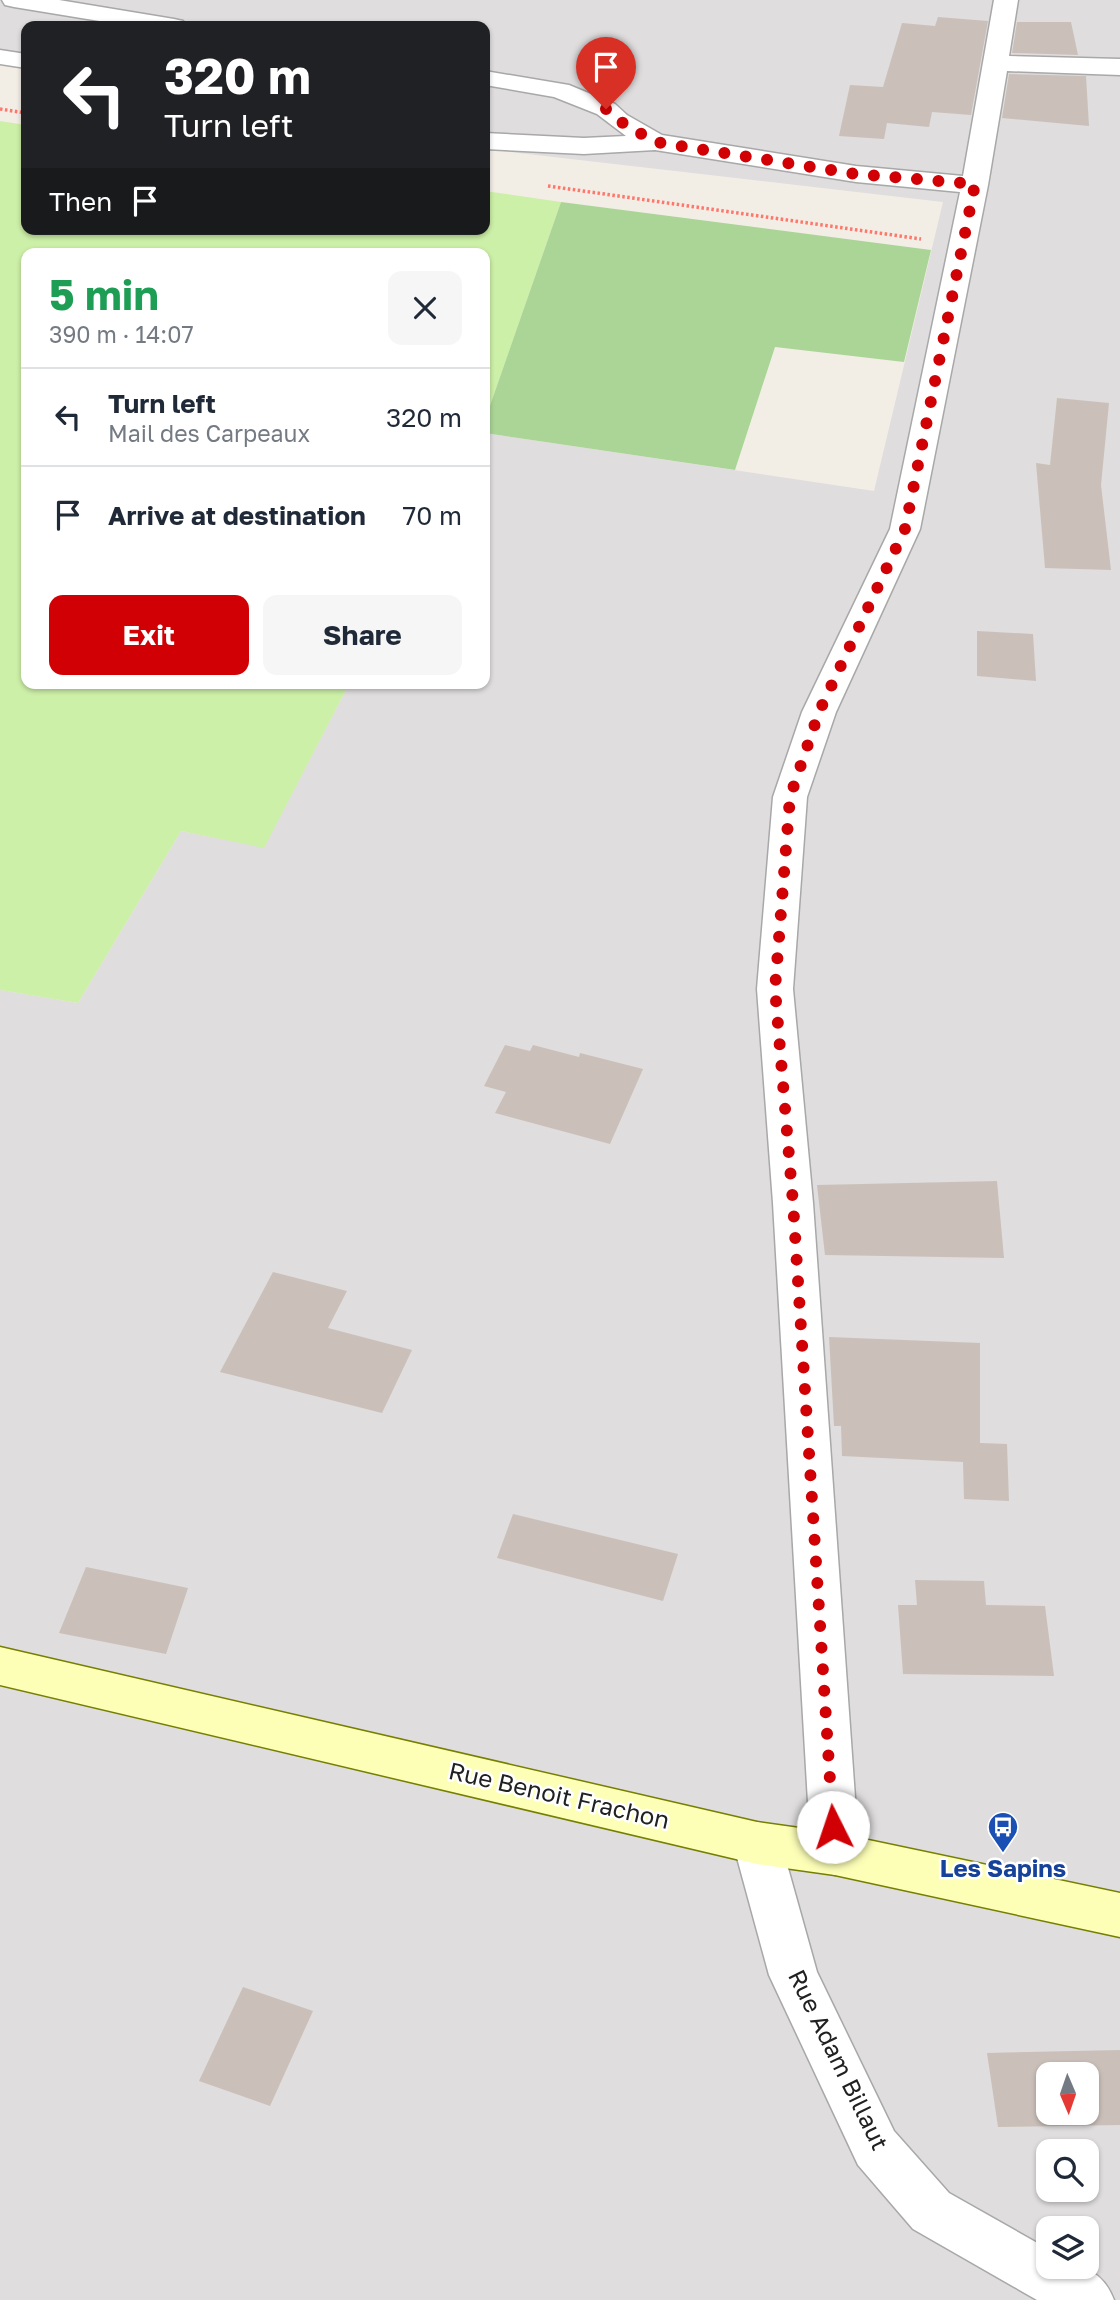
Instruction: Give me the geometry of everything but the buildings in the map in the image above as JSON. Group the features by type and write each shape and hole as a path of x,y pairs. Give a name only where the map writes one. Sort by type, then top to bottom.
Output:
{"main road":[{"name":"Rue Benoit Frachon","path":"0,1666 757,1843 835,1854 1120,1915"}],"street":[{"path":"13,0 128,21"},
{"path":"147,21 166,0"},
{"path":"835,1854 793,1203 775,989 790,797 819,712 905,529 975,184 1006,0"},
{"path":"0,57 21,60"},
{"path":"996,62 1120,68"},
{"path":"490,79 560,90 606,109 618,120 655,142"},
{"path":"490,141 584,146 655,142 856,174 975,184"},
{"name":"Rue Adam Billaut","path":"757,1843 793,1975 877,2148 931,2211 1088,2300"}],"path":[{"path":"0,109 21,112"},
{"path":"538,185 962,245"}],"shaded area":[{"path":"0,0 1120,0 1120,2300 0,2300 0,990 78,1003 181,831 264,847 346,689 490,689 490,434 874,491 943,202 490,150 490,21 21,21 21,67 0,63"}],"green space":[{"path":"0,121 21,124 21,235 490,235 490,192 561,202 490,406 490,248 21,248 21,689 346,689 264,848 181,831 78,1003 0,990"},
{"path":"561,202 931,250 904,362 775,347 735,470 490,434 490,406"}],"place":[{"name":"Les Sapins","path":"1003,1854"}],"route":[{"path":"606,109 618,120 655,142 856,174 975,184 905,529 819,712 790,797 775,989 793,1203 833,1827"}]}
